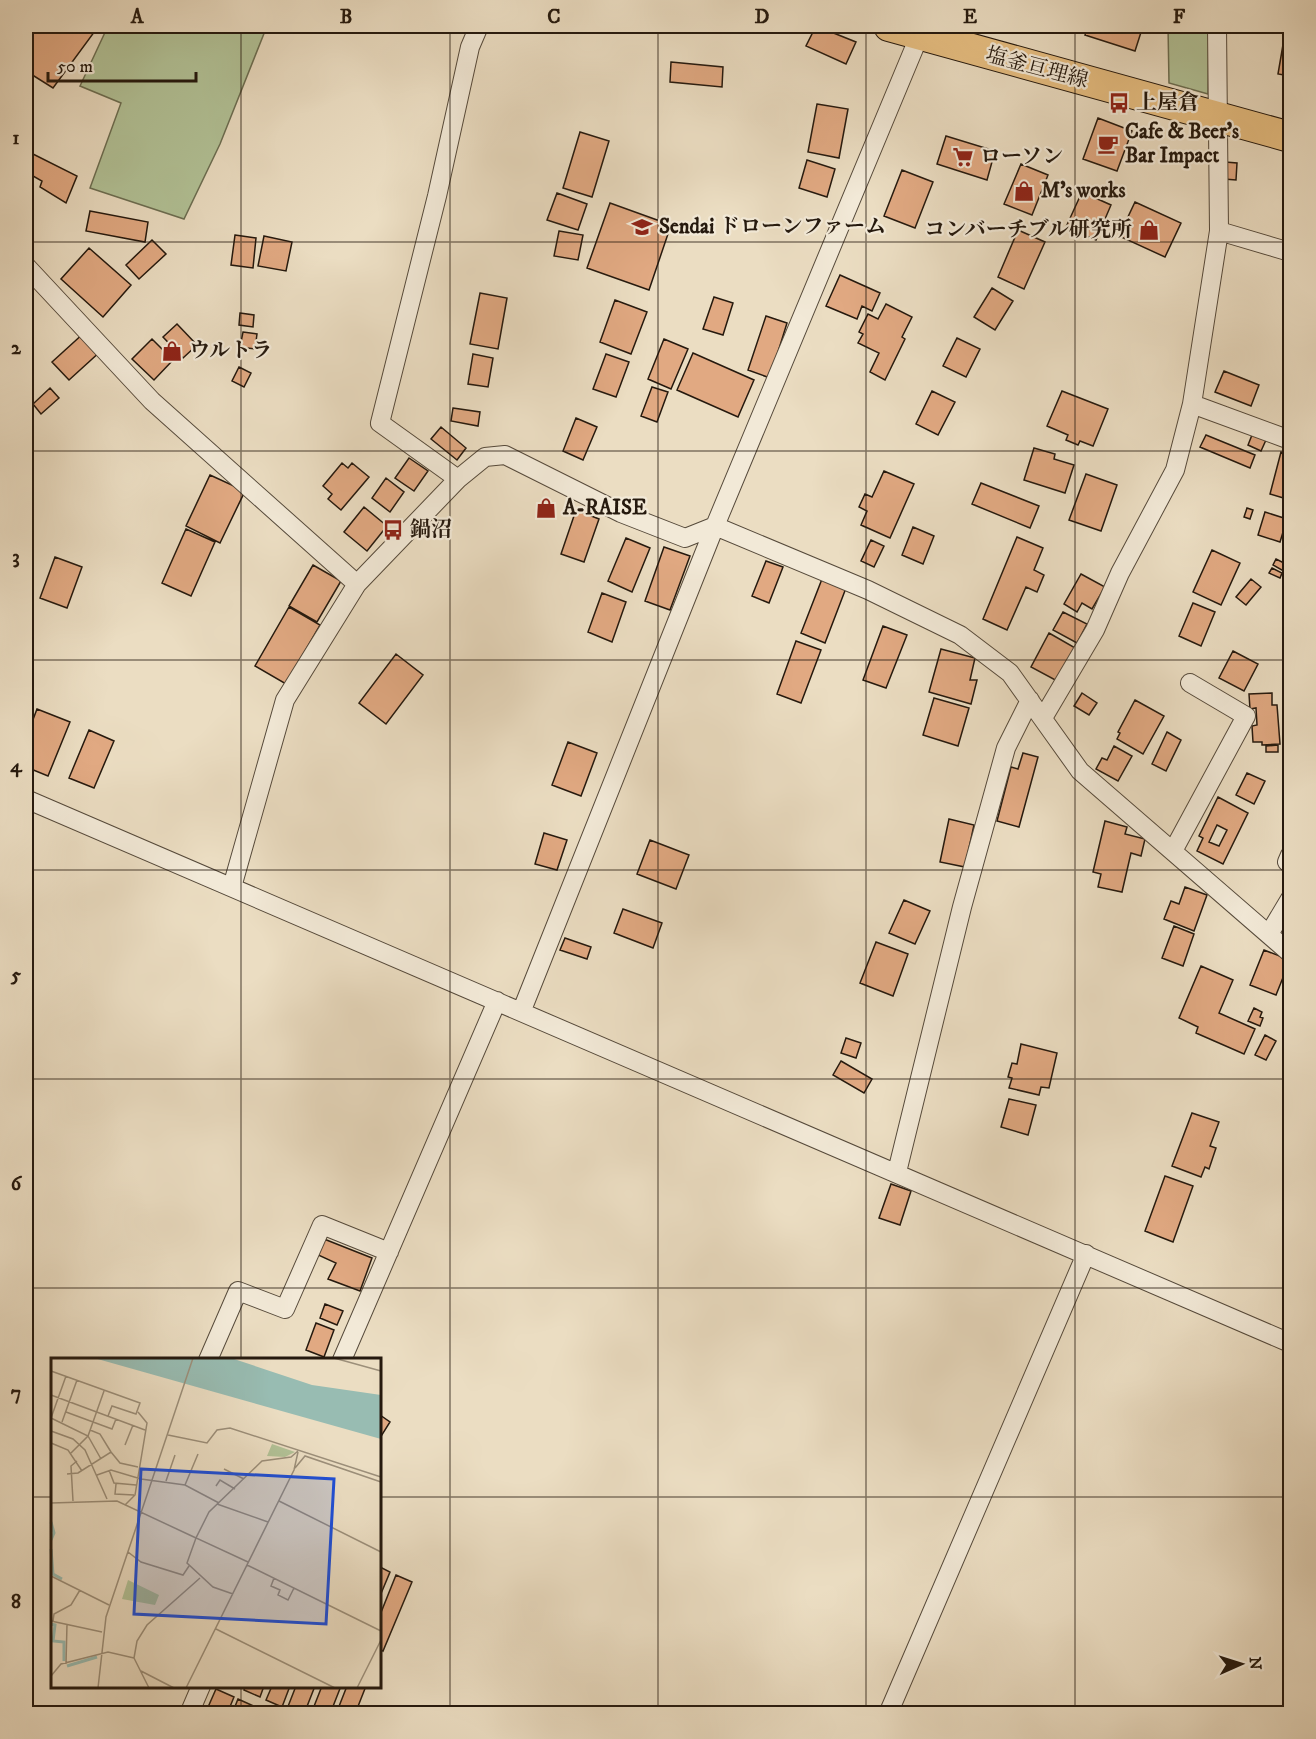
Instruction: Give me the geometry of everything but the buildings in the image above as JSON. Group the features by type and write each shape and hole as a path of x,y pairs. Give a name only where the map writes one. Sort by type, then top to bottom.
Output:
{"main road":[{"name":"塩釜亘理線","path":"889,26 922,30 1290,137"}],"street":[{"path":"458,479 380,423 437,196 470,46 478,26"},
{"path":"1043,718 1095,630 1120,573 1175,470 1192,404 1220,231 1216,117 1217,26"},
{"path":"522,1010 715,526 922,30"},
{"path":"1220,231 1290,252"},
{"path":"26,266 152,401 357,584"},
{"path":"1192,404 1290,440"},
{"path":"232,887 285,700 357,584 458,479 485,457 505,455 621,513 685,538 715,526 868,590 960,635 1010,673 1080,771 1290,953"},
{"path":"1173,851 1246,716 1190,683"},
{"path":"897,1172 962,908 1006,748 1030,700"},
{"path":"26,799 522,1010 1290,1343"},
{"path":"1290,855 1287,862 1290,864"},
{"path":"1269,934 1290,899"},
{"path":"342,1358 496,1000"},
{"path":"208,1358 238,1291 285,1309 322,1225 388,1252"},
{"path":"888,1713 1086,1254"},
{"path":"189,1713 200,1688"}],"green space":[{"path":"108,26 267,26 220,144 184,219 90,188 121,103 80,86"},
{"path":"1168,26 1209,26 1208,94 1169,83"}],"place":[{"name":"上屋倉","path":"1119,103"},
{"name":"Cafe & Beer's Bar Impact","path":"1108,144"},
{"name":"ローソン","path":"963,157"},
{"name":"M's works","path":"1024,191"},
{"name":"Sendai ドローンファーム","path":"642,227"},
{"name":"コンバーチブル研究所","path":"1149,230"},
{"name":"ウルトラ","path":"172,351"},
{"name":"A-RAISE","path":"546,508"},
{"name":"鍋沼","path":"393,530"}]}
